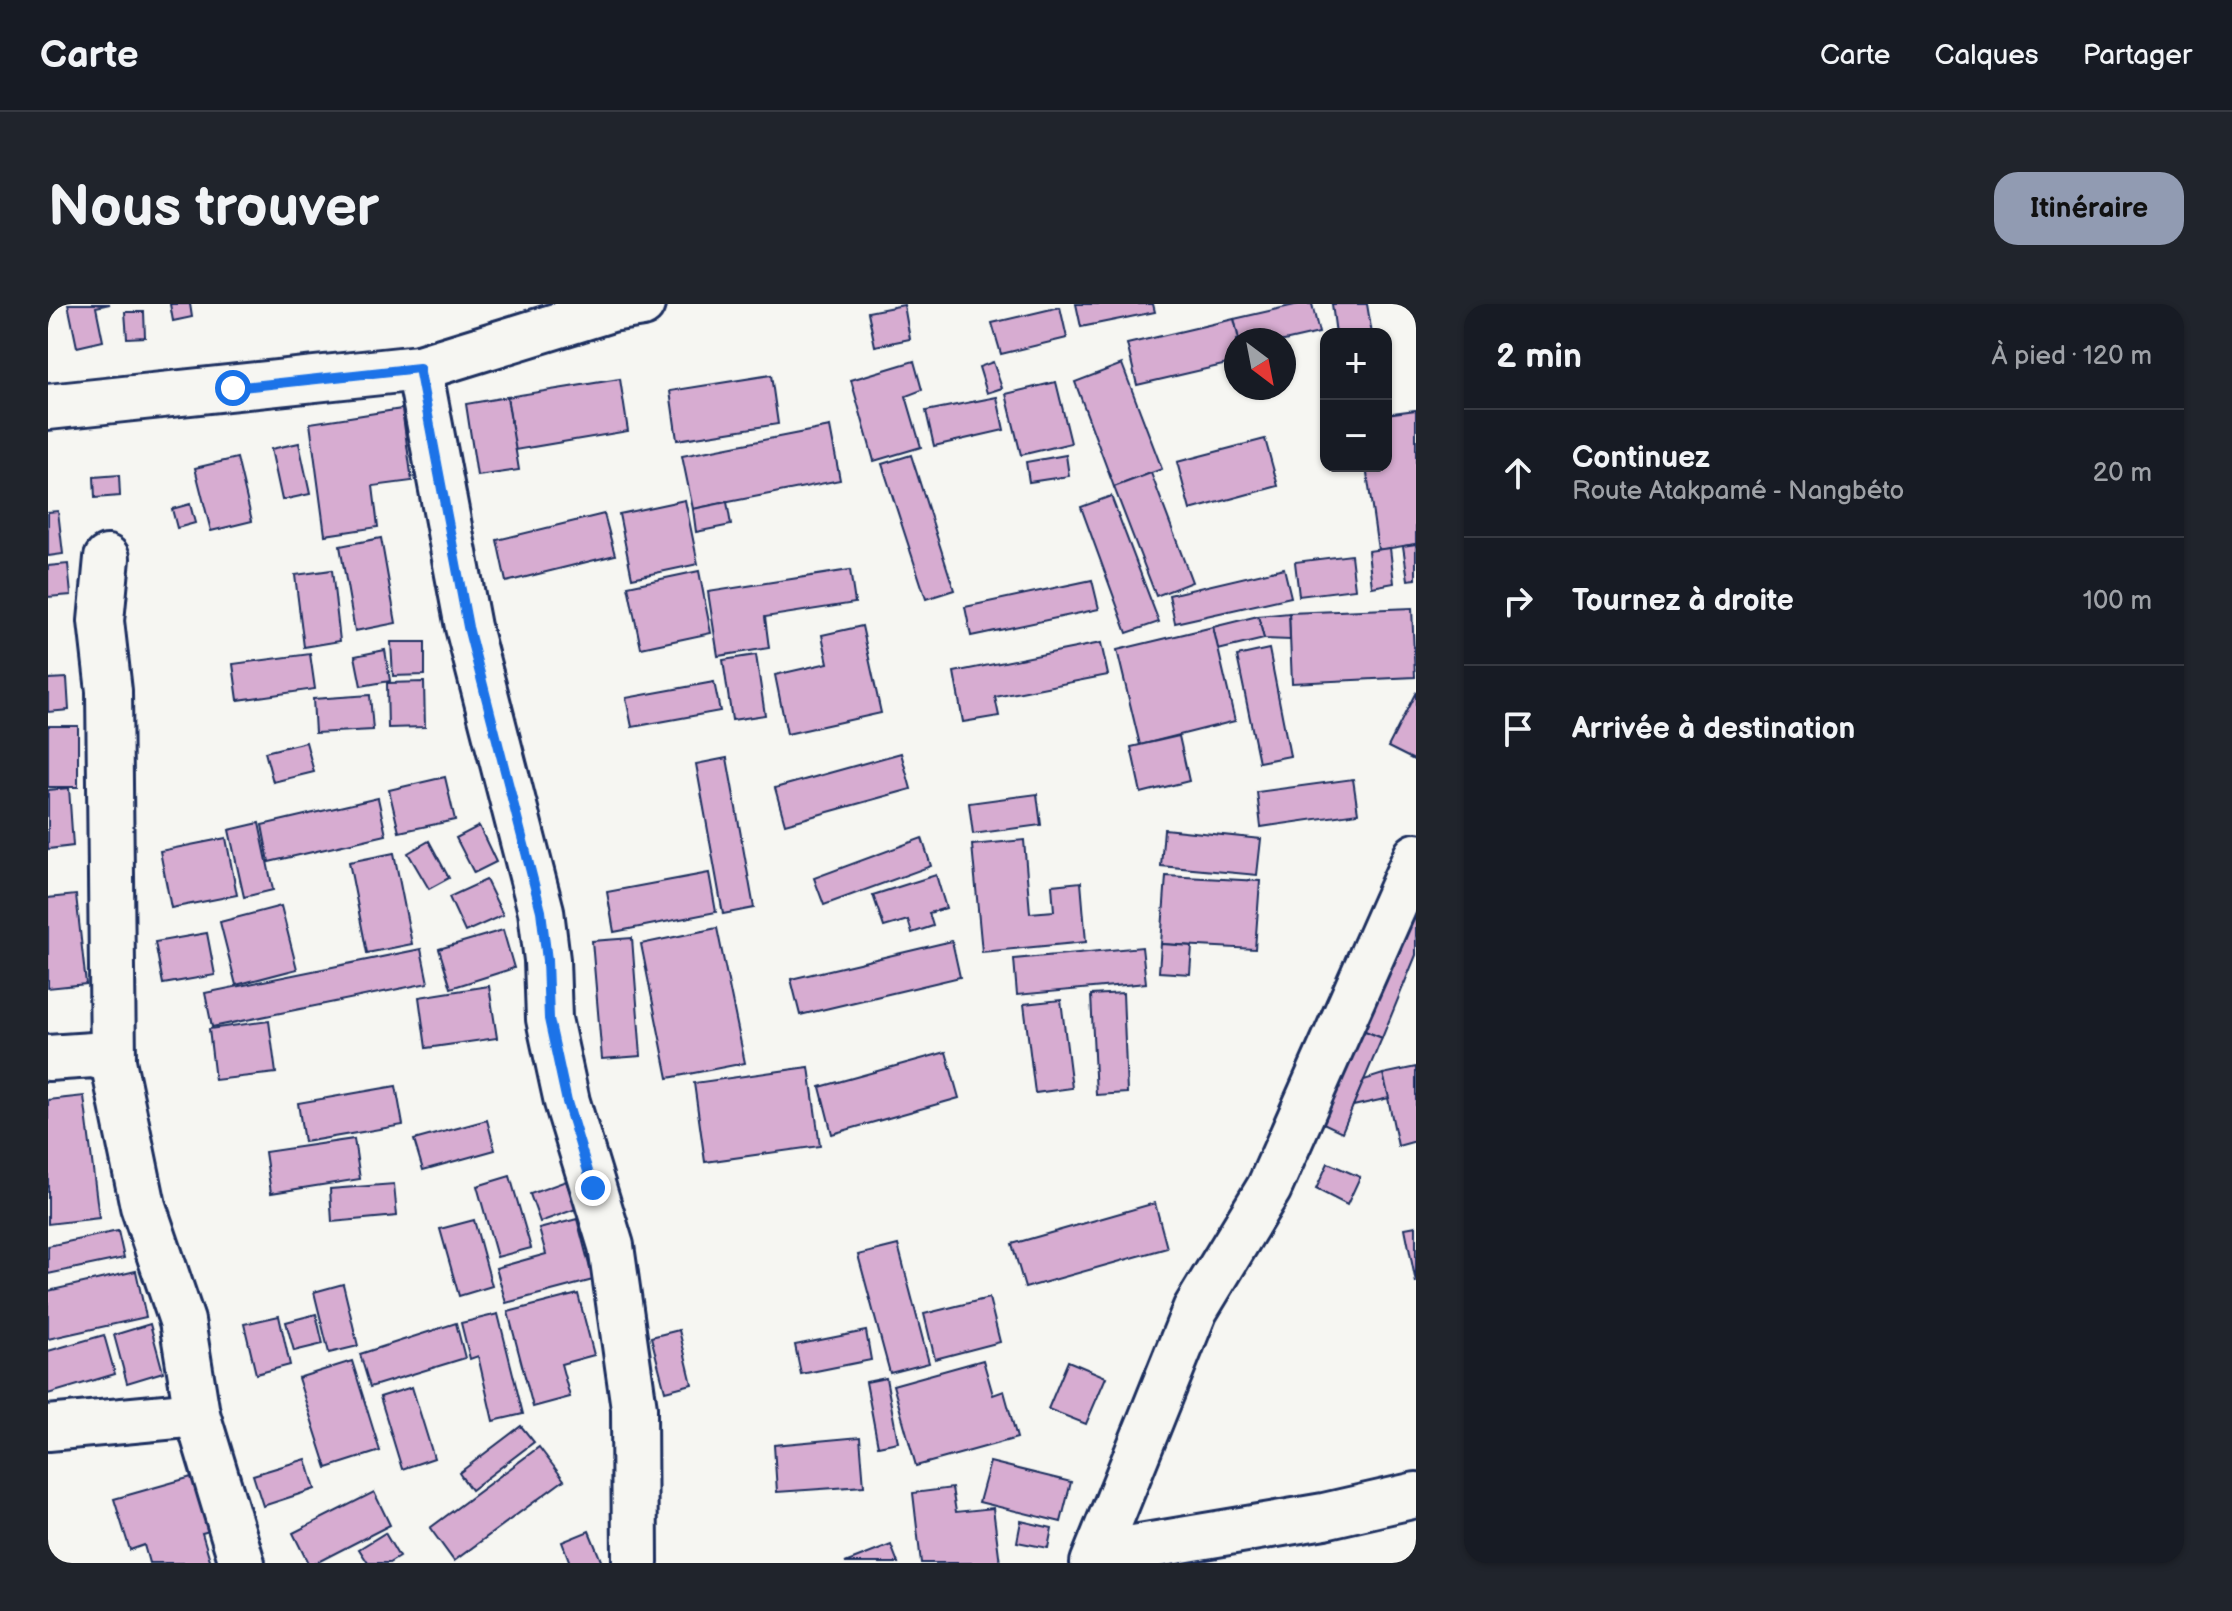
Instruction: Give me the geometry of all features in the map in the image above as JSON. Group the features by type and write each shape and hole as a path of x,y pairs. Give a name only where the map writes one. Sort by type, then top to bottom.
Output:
{"street":[{"path":"48,407 419,368 611,309 642,304"},
{"path":"419,368 468,627 541,911 549,1019 567,1102 611,1246 634,1408 635,1563"},
{"path":"107,558 101,621 109,691 113,1061 143,1206 182,1321 197,1414 242,1563"},
{"path":"1096,1558 1195,1310 1269,1188 1416,856"},
{"path":"48,1058 93,1055 113,1061"},
{"path":"48,1428 197,1414"},
{"path":"1096,1558 1324,1516 1416,1495"}],"building":[{"path":"68,304 110,304 96,307 103,341 77,347"},
{"path":"170,304 190,304 192,317 173,321"},
{"path":"1076,304 1153,304 1155,312 1081,327"},
{"path":"1299,304 1312,304 1319,333 1296,338 1296,328 1236,328 1234,319"},
{"path":"1332,304 1367,304 1371,328 1335,328"},
{"path":"904,305 910,339 875,346 868,312"},
{"path":"1060,307 1067,338 1001,354 992,323"},
{"path":"125,312 144,312 145,337 127,338"},
{"path":"1234,319 1236,328 1224,328 1224,365 1137,385 1127,344"},
{"path":"914,361 922,390 906,396 921,447 874,461 851,380"},
{"path":"993,362 1002,388 987,393 979,367"},
{"path":"1122,364 1162,469 1114,487 1075,382"},
{"path":"771,375 778,424 677,440 670,391"},
{"path":"620,379 628,431 515,450 507,397"},
{"path":"1056,382 1071,443 1021,455 1006,394"},
{"path":"507,397 519,470 477,476 466,404"},
{"path":"997,397 1004,430 934,446 926,411"},
{"path":"402,409 412,481 373,486 378,527 325,535 310,423"},
{"path":"1416,410 1416,544 1378,550 1367,472 1392,472 1392,413"},
{"path":"830,427 840,480 693,509 682,456"},
{"path":"1265,439 1278,486 1190,510 1177,462"},
{"path":"299,443 310,494 282,500 271,449"},
{"path":"911,455 954,590 926,599 882,464"},
{"path":"1066,455 1069,476 1029,482 1026,462"},
{"path":"237,458 252,521 211,531 195,468"},
{"path":"1151,473 1192,582 1156,596 1114,487"},
{"path":"119,475 120,496 95,498 94,477"},
{"path":"1111,496 1159,622 1127,633 1081,507"},
{"path":"685,500 698,564 632,578 619,514"},
{"path":"727,502 731,525 696,532 693,509"},
{"path":"190,504 195,523 177,528 172,509"},
{"path":"58,511 63,554 48,556 48,512"},
{"path":"604,514 615,555 506,582 497,540"},
{"path":"381,538 396,623 355,631 340,546"},
{"path":"1416,544 1416,579 1408,580 1403,546"},
{"path":"1390,548 1394,583 1372,587 1368,551"},
{"path":"1351,555 1355,589 1299,596 1295,562"},
{"path":"68,564 71,595 48,597 48,566"},
{"path":"1284,568 1291,597 1175,623 1169,595"},
{"path":"332,570 340,641 304,647 295,575"},
{"path":"850,570 855,603 765,617 769,648 718,656 708,592"},
{"path":"699,571 711,633 641,648 628,586"},
{"path":"1092,580 1099,609 971,636 965,607"},
{"path":"1412,608 1415,677 1292,683 1289,613"},
{"path":"1289,613 1290,640 1264,639 1258,616"},
{"path":"1258,616 1264,639 1218,650 1213,627"},
{"path":"862,626 881,713 787,734 775,675 828,663 822,635"},
{"path":"1213,627 1235,721 1140,745 1117,650"},
{"path":"391,642 425,642 425,675 393,676"},
{"path":"1101,643 1108,675 995,697 999,716 963,722 954,672"},
{"path":"1269,649 1290,756 1259,762 1237,656"},
{"path":"385,650 390,681 361,686 355,656"},
{"path":"310,654 315,689 238,700 233,664"},
{"path":"756,655 765,715 732,720 723,660"},
{"path":"67,678 69,710 48,712 48,679"},
{"path":"424,682 425,727 388,728 387,683"},
{"path":"714,682 720,711 632,727 626,698"},
{"path":"1416,692 1416,755 1414,760 1388,747"},
{"path":"370,695 373,730 315,733 313,699"},
{"path":"48,726 78,726 78,787 48,787"},
{"path":"1179,736 1189,781 1141,793 1131,747"},
{"path":"306,742 314,772 273,782 265,752"},
{"path":"901,753 911,789 785,824 775,788"},
{"path":"727,758 754,908 723,914 696,764"},
{"path":"445,777 455,820 399,832 389,790"},
{"path":"1353,779 1358,813 1261,827 1257,792"},
{"path":"69,788 73,846 48,849 48,790"},
{"path":"1037,794 1041,825 973,834 969,803"},
{"path":"378,798 386,835 269,862 262,825"},
{"path":"259,823 273,890 244,897 229,830"},
{"path":"479,826 496,862 474,873 456,838"},
{"path":"1164,829 1261,839 1257,875 1161,866"},
{"path":"226,838 237,895 171,908 160,851"},
{"path":"922,838 931,866 824,905 814,878"},
{"path":"1024,840 1030,913 1054,911 1052,885 1081,882 1086,942 982,952 972,845"},
{"path":"429,841 449,878 429,889 408,853"},
{"path":"394,853 412,944 367,953 349,862"},
{"path":"709,873 716,912 614,932 607,892"},
{"path":"936,875 946,908 929,913 933,926 912,933 908,920 884,927 873,895"},
{"path":"1166,876 1260,881 1255,949 1161,944"},
{"path":"486,880 503,915 465,932 449,897"},
{"path":"76,895 86,984 48,988 48,898"},
{"path":"281,906 297,969 236,985 220,922"},
{"path":"1409,912 1416,914 1416,955 1382,1038 1360,1029"},
{"path":"717,928 745,1063 668,1078 641,944"},
{"path":"503,930 514,968 451,988 439,949"},
{"path":"207,933 215,975 163,984 155,942"},
{"path":"632,938 641,1056 602,1059 592,941"},
{"path":"952,941 960,977 800,1015 791,979"},
{"path":"1161,944 1192,946 1190,974 1159,972"},
{"path":"1142,947 1146,983 1017,995 1014,959"},
{"path":"421,949 428,983 212,1027 205,993"},
{"path":"489,986 497,1038 426,1048 419,997"},
{"path":"1123,993 1127,1093 1096,1095 1091,995"},
{"path":"1061,1000 1072,1088 1035,1093 1024,1004"},
{"path":"269,1021 276,1073 215,1080 209,1029"},
{"path":"1360,1029 1382,1038 1342,1132 1321,1122"},
{"path":"946,1052 959,1098 832,1134 820,1087"},
{"path":"809,1067 820,1146 705,1162 694,1083"},
{"path":"1416,1067 1416,1141 1398,1146 1383,1074"},
{"path":"1383,1074 1389,1098 1353,1106 1364,1080"},
{"path":"396,1086 403,1125 304,1142 298,1103"},
{"path":"84,1096 99,1218 48,1224 48,1100"},
{"path":"487,1120 495,1150 423,1170 414,1140"},
{"path":"354,1139 360,1179 271,1193 265,1152"},
{"path":"1328,1163 1360,1177 1347,1205 1316,1189"},
{"path":"510,1176 531,1248 497,1257 477,1186"},
{"path":"566,1181 576,1209 540,1222 530,1194"},
{"path":"394,1184 397,1216 332,1222 330,1189"},
{"path":"1155,1203 1167,1248 1025,1288 1012,1244"},
{"path":"577,1219 593,1280 506,1303 496,1268 546,1254 539,1229"},
{"path":"474,1220 492,1286 459,1296 440,1229"},
{"path":"1416,1226 1416,1283 1405,1228"},
{"path":"118,1231 124,1258 48,1274 48,1246"},
{"path":"898,1245 929,1363 890,1373 858,1255"},
{"path":"136,1271 146,1317 48,1339 48,1291"},
{"path":"343,1284 358,1346 329,1353 314,1292"},
{"path":"578,1294 594,1355 561,1364 570,1397 533,1407 508,1312"},
{"path":"989,1298 1000,1342 935,1359 924,1314"},
{"path":"316,1314 323,1344 294,1351 286,1322"},
{"path":"498,1314 523,1414 493,1421 478,1356 470,1359 461,1323"},
{"path":"279,1316 290,1365 256,1374 244,1324"},
{"path":"456,1323 465,1358 370,1387 360,1354"},
{"path":"150,1324 163,1372 127,1383 114,1335"},
{"path":"679,1330 692,1384 665,1391 651,1337"},
{"path":"866,1331 871,1360 801,1374 795,1345"},
{"path":"104,1335 115,1374 48,1394 48,1351"},
{"path":"983,1360 993,1395 1004,1391 1017,1438 916,1466 893,1385"},
{"path":"352,1361 380,1451 327,1468 298,1378"},
{"path":"1068,1361 1106,1377 1086,1424 1048,1409"},
{"path":"886,1378 898,1442 878,1446 866,1382"},
{"path":"412,1387 434,1458 402,1469 380,1397"},
{"path":"521,1426 534,1442 471,1490 459,1473"},
{"path":"860,1437 864,1486 777,1492 774,1445"},
{"path":"539,1447 564,1480 454,1561 430,1528"},
{"path":"306,1459 315,1489 263,1506 253,1475"},
{"path":"990,1462 1071,1482 1061,1522 979,1502"},
{"path":"202,1474 217,1529 202,1533 211,1563 149,1563 144,1545 130,1550 114,1499"},
{"path":"952,1488 956,1512 993,1508 1000,1563 921,1563 913,1493"},
{"path":"374,1492 390,1525 316,1563 308,1563 293,1533"},
{"path":"1021,1521 1052,1528 1048,1548 1017,1542"},
{"path":"589,1531 602,1563 570,1563 562,1542"},
{"path":"385,1533 399,1557 389,1563 368,1563 359,1549"},
{"path":"891,1545 898,1563 845,1563"}],"route":[{"path":"233,388 419,368 468,627 541,911 549,1019 567,1102 593,1188"}]}
